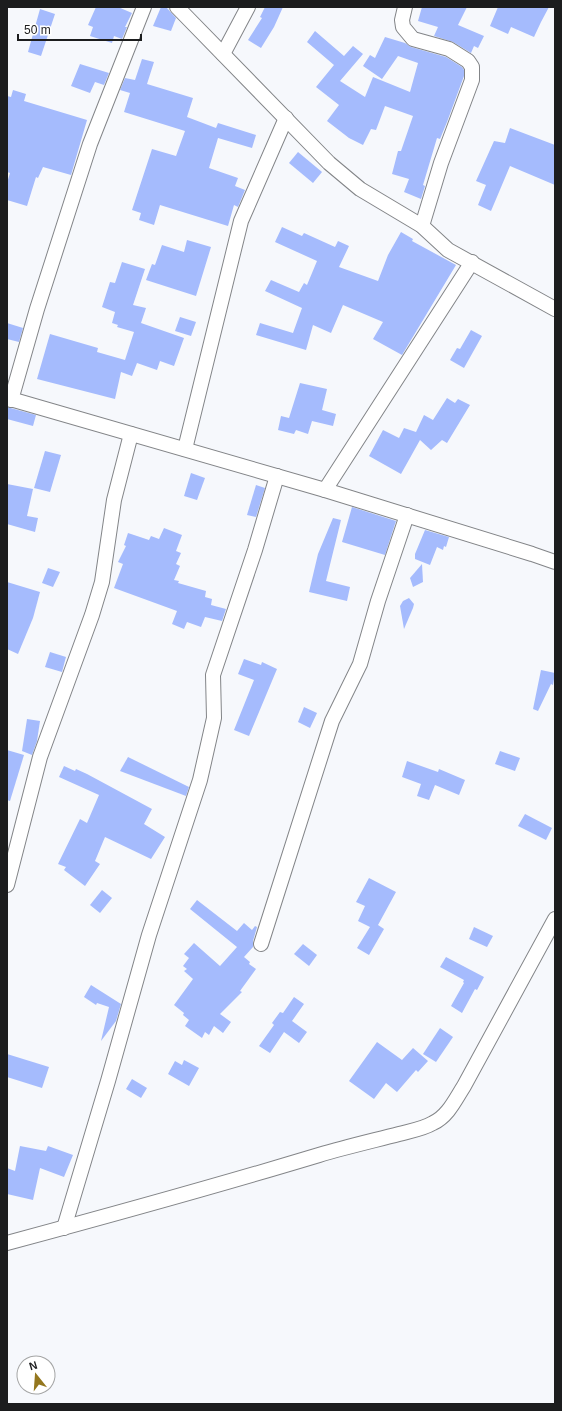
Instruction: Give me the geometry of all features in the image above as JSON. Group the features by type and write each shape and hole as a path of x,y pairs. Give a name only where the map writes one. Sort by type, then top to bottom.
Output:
{"street":[{"path":"144,7 90,144 9,399 325,490 555,562"},
{"path":"177,7 329,163 360,189 422,226 448,250 555,309"},
{"path":"223,54 248,7"},
{"path":"406,7 402,20 403,28 413,39 448,49 468,61 472,67 472,80 440,163 422,226"},
{"path":"185,449 241,221 286,118"},
{"path":"325,490 472,262"},
{"path":"7,885 40,757 92,615 102,582 114,500 131,434"},
{"path":"64,1228 108,1081 149,934 200,780 214,718 213,675 252,558 277,476"},
{"path":"261,944 332,721 360,664 378,601 407,515"},
{"path":"7,1243 214,1187 322,1154 413,1130 437,1121 444,1116 464,1086 555,919"}],"building":[{"path":"96,7 118,7 132,13 125,27 127,27 122,39 114,36 112,43 90,36 93,27 88,25"},
{"path":"161,7 166,7 176,18 171,31 153,26"},
{"path":"265,7 283,7 274,27 261,48 248,40 262,18 260,17"},
{"path":"422,7 467,7 458,25 484,36 478,48 474,46 471,53 453,42 434,36 438,27 418,21"},
{"path":"498,7 549,7 534,37 511,27 508,34 490,26"},
{"path":"40,9 55,14 41,56 28,52"},
{"path":"315,31 344,56 353,46 363,54 340,81 365,97 373,77 410,92 418,63 398,56 382,79 363,66 370,55 375,58 385,37 405,43 411,47 446,57 462,67 464,70 464,76 447,122 440,139 437,138 423,185 425,186 421,199 404,192 409,179 392,174 398,151 401,151 413,116 385,106 376,130 371,129 363,145 349,138 327,121 339,105 316,87 334,65 307,42"},
{"path":"142,59 154,62 147,84 193,98 187,117 216,128 218,123 256,135 252,148 218,138 209,168 238,178 235,186 245,190 238,207 234,205 228,226 160,205 154,225 139,220 141,213 132,210 152,149 176,156 185,131 124,112 130,93 120,90 125,78 135,80"},
{"path":"80,64 109,73 104,85 95,82 90,93 71,86"},
{"path":"13,90 26,94 24,101 87,120 71,175 43,167 38,178 36,177 27,206 7,200 7,183 10,173 7,172 7,96 11,97"},
{"path":"510,128 555,145 555,185 510,166 491,211 478,205 486,185 476,181 494,141 505,143"},
{"path":"298,152 322,172 313,183 289,163"},
{"path":"282,227 302,236 304,233 335,247 338,241 349,246 339,267 378,281 388,255 401,232 413,239 412,241 456,265 402,355 373,339 383,322 343,305 331,333 313,325 306,350 256,335 260,323 293,333 302,308 265,291 271,280 299,292 304,283 307,285 317,261 275,242"},
{"path":"187,240 211,247 196,296 146,280 152,264 155,265 162,245 184,252"},
{"path":"122,262 145,269 133,305 146,308 141,323 184,338 174,366 160,361 157,370 137,363 132,376 121,372 115,399 37,379 50,334 98,348 97,352 125,360 134,332 117,327 118,325 112,323 115,312 102,307 110,282 115,283"},
{"path":"180,317 196,322 191,336 175,331"},
{"path":"7,323 23,328 19,342 7,339"},
{"path":"471,330 482,336 464,368 450,360 457,348 460,349"},
{"path":"300,383 327,389 322,410 336,414 333,426 312,421 308,434 296,430 294,434 278,430 281,416 289,418"},
{"path":"447,398 455,403 458,399 470,405 447,443 442,440 431,450 420,440 401,474 369,456 383,430 399,438 404,428 416,432 424,415 433,420"},
{"path":"7,407 36,415 33,426 7,419"},
{"path":"45,451 61,455 50,492 34,488"},
{"path":"191,473 205,478 197,500 184,496"},
{"path":"7,484 33,489 27,516 38,518 35,532 7,524"},
{"path":"256,485 265,488 256,517 247,515"},
{"path":"352,507 396,521 385,555 342,542"},
{"path":"333,518 341,520 326,581 350,587 347,601 309,592 318,554"},
{"path":"164,528 182,535 176,551 181,553 176,564 180,566 174,580 179,581 178,583 206,591 205,597 212,599 211,605 226,609 222,621 205,617 201,627 187,622 184,629 172,624 177,611 114,588 123,564 118,562 126,546 124,545 128,533 149,540 151,536 159,539"},
{"path":"425,530 449,537 446,547 444,546 443,550 437,547 430,565 415,559 415,554"},
{"path":"422,564 423,582 413,587 410,578"},
{"path":"48,568 60,572 53,587 42,583"},
{"path":"7,582 40,592 33,618 18,654 7,649"},
{"path":"409,598 414,604 404,629 400,606 403,601"},
{"path":"50,652 66,657 62,672 45,667"},
{"path":"244,659 261,665 262,662 277,669 249,736 234,730 254,680 238,674"},
{"path":"541,670 555,673 553,685 551,684 538,711 533,709"},
{"path":"304,707 317,713 310,728 298,722"},
{"path":"27,719 40,721 37,741 32,755 22,751"},
{"path":"7,750 24,755 10,801 7,800"},
{"path":"500,751 520,758 515,771 495,764"},
{"path":"128,757 189,787 186,796 120,771"},
{"path":"407,761 438,772 439,769 465,780 459,795 435,785 429,800 417,796 421,784 402,777"},
{"path":"64,766 87,774 152,809 144,824 165,837 151,859 105,837 95,861 100,864 85,886 64,870 66,867 58,864 80,819 87,823 99,795 59,777"},
{"path":"525,814 552,828 546,840 518,826"},
{"path":"369,878 396,892 378,925 384,929 369,955 357,948 370,927 358,921 365,906 356,902"},
{"path":"102,890 112,898 100,913 90,905"},
{"path":"197,900 237,931 244,923 252,930 255,926 257,927 253,947 244,957 250,962 249,964 256,969 240,991 242,992 220,1014 231,1022 223,1033 214,1026 209,1035 205,1032 202,1038 185,1026 189,1020 183,1015 184,1013 174,1005 193,979 184,971 187,969 183,966 189,958 184,954 194,943 220,966 237,947 190,909"},
{"path":"474,927 493,936 487,947 469,939"},
{"path":"303,944 317,955 309,966 294,954"},
{"path":"446,957 484,977 477,990 475,989 462,1013 451,1006 464,983 464,980 440,967"},
{"path":"91,985 121,1004 116,1021 101,1041 109,1007 97,1003 96,1005 84,997"},
{"path":"294,997 304,1004 292,1021 307,1032 299,1043 284,1032 270,1053 259,1046 274,1025 272,1023 280,1012 283,1013"},
{"path":"440,1028 453,1037 436,1062 423,1054"},
{"path":"377,1042 402,1060 413,1048 428,1061 418,1072 416,1070 397,1092 386,1083 374,1099 349,1081"},
{"path":"7,1054 49,1067 42,1088 7,1077"},
{"path":"184,1060 199,1068 189,1086 168,1074 175,1061 182,1065"},
{"path":"132,1079 147,1088 141,1098 126,1089"},
{"path":"20,1146 46,1151 48,1146 73,1155 64,1177 40,1168 33,1200 7,1194 7,1168 15,1171"}]}
